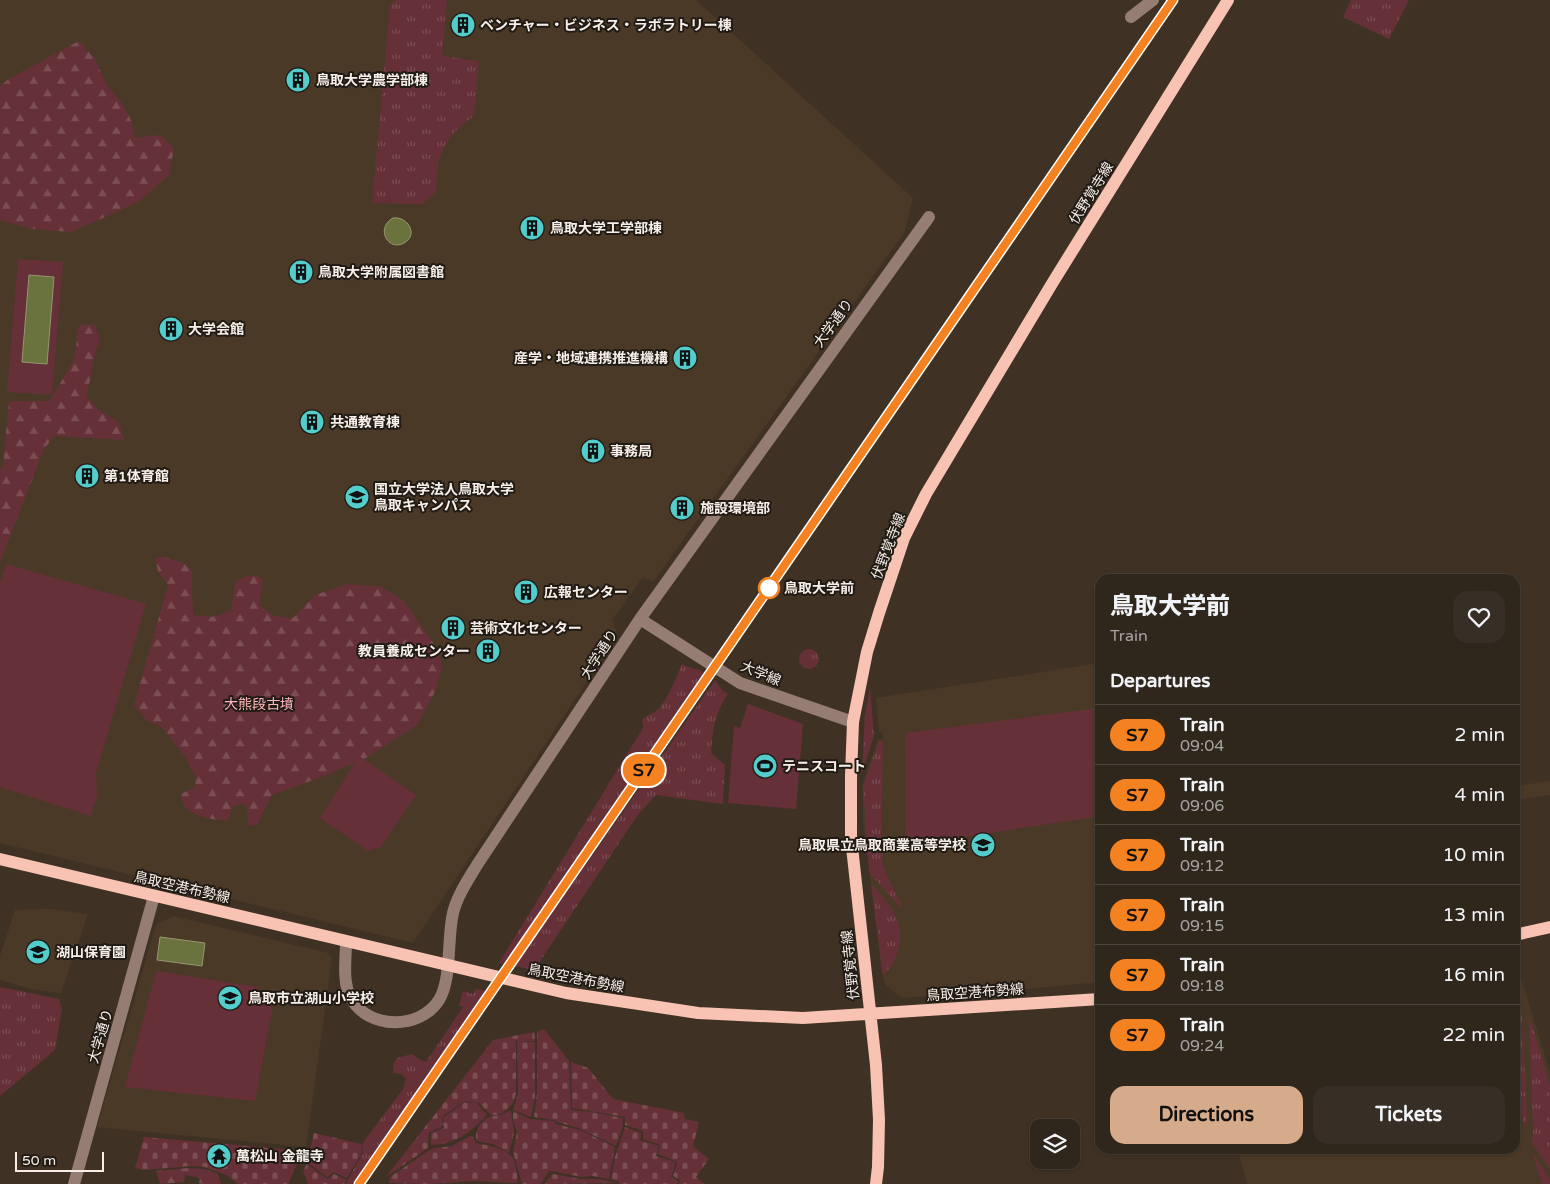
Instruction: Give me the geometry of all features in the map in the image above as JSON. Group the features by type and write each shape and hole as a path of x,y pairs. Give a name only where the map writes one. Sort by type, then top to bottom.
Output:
{"main road":[{"name":"伏野覚寺線","path":"876,1184 879,1120 876,1065 851,838 853,722 867,652 904,538 926,494 1053,282 1228,0"},
{"name":"鳥取空港布勢線","path":"0,859 525,984 566,993 698,1013 803,1018 1095,999"},
{"path":"1520,934 1550,927"}],"street":[{"path":"1131,17 1153,0"},
{"name":"大学通り","path":"346,942 347,989 351,998 363,1012 388,1022 406,1022 420,1016 439,1001 445,984 453,913 458,899 477,865 640,619 929,217"},
{"name":"大学線","path":"640,619 740,683 853,722"},
{"name":"大学通り","path":"74,1184 154,896"}],"shaded area":[{"name":"国立大学法人鳥取大学 鳥取キャンパス","path":"0,0 696,0 913,198 904,233 653,582 643,577 612,620 616,630 613,642 413,943 0,843"},
{"path":"393,218 403,220 410,227 411,231 408,240 398,245 389,242 384,233 388,222"},
{"path":"29,275 54,277 47,364 22,362"},
{"name":"鳥取県立鳥取商業高等学校","path":"1095,664 1095,982 902,998 886,985 882,974 863,820 862,786 878,739 883,739 883,733 879,732 876,698"},
{"path":"1550,781 1550,795 1520,799 1520,785"},
{"name":"湖山保育園","path":"50,909 88,914 61,993 31,989 0,980 0,956 15,910"},
{"name":"鳥取市立湖山小学校","path":"173,916 328,953 332,958 306,1147 97,1127 156,925"},
{"path":"160,937 205,943 202,966 157,960"},
{"path":"1520,975 1550,1072 1550,1184 1247,1184 1239,1154 1520,1154"}],"green space":[{"path":"395,0 447,0 442,56 479,61 474,116 458,129 446,144 438,165 436,192 422,204 372,203 390,5"},
{"path":"1351,0 1409,0 1389,39 1343,17"},
{"path":"79,41 95,59 106,84 121,102 131,120 135,138 160,135 174,148 169,175 138,202 72,232 32,229 0,220 0,86 9,79"},
{"path":"18,259 63,262 52,395 7,392"},
{"path":"82,324 95,325 100,340 86,396 99,410 119,423 124,440 54,436 44,449 0,562 0,469 3,466 9,401 49,401 72,364 76,350 77,331"},
{"name":"大熊段古墳","path":"165,557 183,563 192,571 193,615 212,617 231,611 235,583 242,578 252,576 263,580 259,605 274,616 293,618 315,595 347,584 382,587 405,602 433,643 442,664 436,690 417,725 368,757 272,795 256,826 248,825 247,807 242,803 232,807 228,821 210,819 192,812 184,805 181,794 195,787 196,778 186,758 162,727 146,720 134,705 168,585 158,571 155,558"},
{"path":"6,564 146,604 96,773 97,796 91,816 0,787 0,583"},
{"path":"809,649 816,652 819,659 816,666 809,669 802,666 799,659 802,652"},
{"path":"682,664 706,674 505,964 499,963 643,728 642,720 656,711 664,702"},
{"path":"715,680 723,691 728,694 715,722 711,753 725,765 723,804 656,795 637,816 534,970 515,966"},
{"path":"870,688 874,735 862,774 865,714"},
{"name":"テニスコート","path":"748,704 803,724 796,809 728,803 734,726 740,728"},
{"path":"1095,709 1095,817 906,846 905,733"},
{"path":"879,741 883,741 881,838 876,840 877,853 883,853 882,862 902,906 901,908 869,872 863,786"},
{"path":"359,756 416,795 381,847 368,851 320,818"},
{"path":"871,884 891,907 900,933 900,942 895,959 883,975"},
{"path":"156,971 258,987 273,1006 255,1101 125,1087"},
{"path":"0,987 59,999 62,1009 55,1050 0,1096"},
{"path":"1520,987 1527,1121 1525,1127 1520,1109"},
{"path":"476,989 487,991 354,1184 346,1184 363,1152 362,1144 403,1089 406,1079 402,1074 394,1073 393,1065 397,1058 412,1054 426,1062 463,1007 459,1005 463,991 473,994"},
{"path":"1529,1015 1550,1085 1550,1169 1532,1143"},
{"path":"544,1029 569,1061 571,1110 623,1118 622,1129 616,1146 578,1128 554,1120 534,1117 537,1094 537,1032"},
{"path":"534,1032 535,1039 533,1041 516,1041 516,1091 514,1101 509,1108 496,1115 491,1115 479,1103 465,1101 444,1115 442,1119 443,1125 440,1128 429,1132 428,1148 386,1177 493,1040"},
{"path":"517,1042 535,1042 535,1097 531,1117 513,1110 518,1094"},
{"path":"571,1062 588,1068 613,1099 684,1113 685,1119 699,1122 693,1146 709,1159 696,1177 704,1184 679,1184 680,1180 673,1176 677,1163 658,1154 660,1145 643,1139 643,1131 625,1125 625,1117 572,1108"},
{"path":"465,1102 477,1103 487,1115 475,1127 455,1140 431,1145 431,1133 444,1128 444,1117"},
{"path":"511,1111 514,1133 509,1153 493,1144 477,1141 478,1127 483,1121 489,1117"},
{"path":"513,1111 530,1119 554,1121 556,1124 580,1130 615,1147 609,1179 593,1176 581,1177 549,1171 541,1184 522,1184 513,1152 517,1132 513,1120"},
{"path":"625,1127 641,1133 640,1140 659,1146 656,1156 675,1162 671,1177 678,1181 677,1184 619,1184 619,1182 611,1179 615,1157"},
{"path":"314,1133 361,1144 362,1152 347,1178 334,1172 327,1177 307,1162"},
{"path":"472,1136 476,1143 499,1149 508,1153 513,1158 517,1173 517,1183 475,1181 430,1184 389,1183 390,1177 428,1151 435,1148 452,1146"},
{"name":"萬松山 金龍寺","path":"144,1137 303,1151 288,1184 238,1184 226,1175 205,1167 192,1166 144,1170 135,1168"},
{"path":"1533,1154 1550,1179 1550,1184 1542,1184"},
{"path":"307,1164 328,1179 334,1174 347,1180 344,1184 308,1184 303,1171"},
{"path":"188,1168 205,1169 218,1174 221,1184 202,1184 199,1183 200,1178 185,1175 184,1182 160,1184 156,1171"},
{"path":"551,1175 580,1179 600,1179 616,1183 545,1184"}],"railway":[{"path":"359,1184 1173,0"}],"train":[{"name":"S7","path":"359,1184 1173,0"}],"place":[{"name":"ベンチャー・ビジネス・ラボラトリー棟","path":"463,25"},
{"name":"鳥取大学農学部棟","path":"298,80"},
{"name":"鳥取大学工学部棟","path":"532,228"},
{"name":"鳥取大学附属図書館","path":"301,272"},
{"name":"大学会館","path":"171,329"},
{"name":"産学・地域連携推進機構","path":"685,358"},
{"name":"共通教育棟","path":"312,422"},
{"name":"事務局","path":"593,451"},
{"name":"第1体育館","path":"87,476"},
{"name":"国立大学法人鳥取大学 鳥取キャンパス","path":"357,497"},
{"name":"施設環境部","path":"682,508"},
{"name":"鳥取大学前","path":"769,588"},
{"name":"広報センター","path":"526,592"},
{"name":"芸術文化センター","path":"453,628"},
{"name":"教員養成センター","path":"488,651"},
{"name":"テニスコート","path":"765,766"},
{"name":"鳥取県立鳥取商業高等学校","path":"983,845"},
{"name":"湖山保育園","path":"38,952"},
{"name":"鳥取市立湖山小学校","path":"230,998"},
{"name":"萬松山 金龍寺","path":"219,1156"}]}
